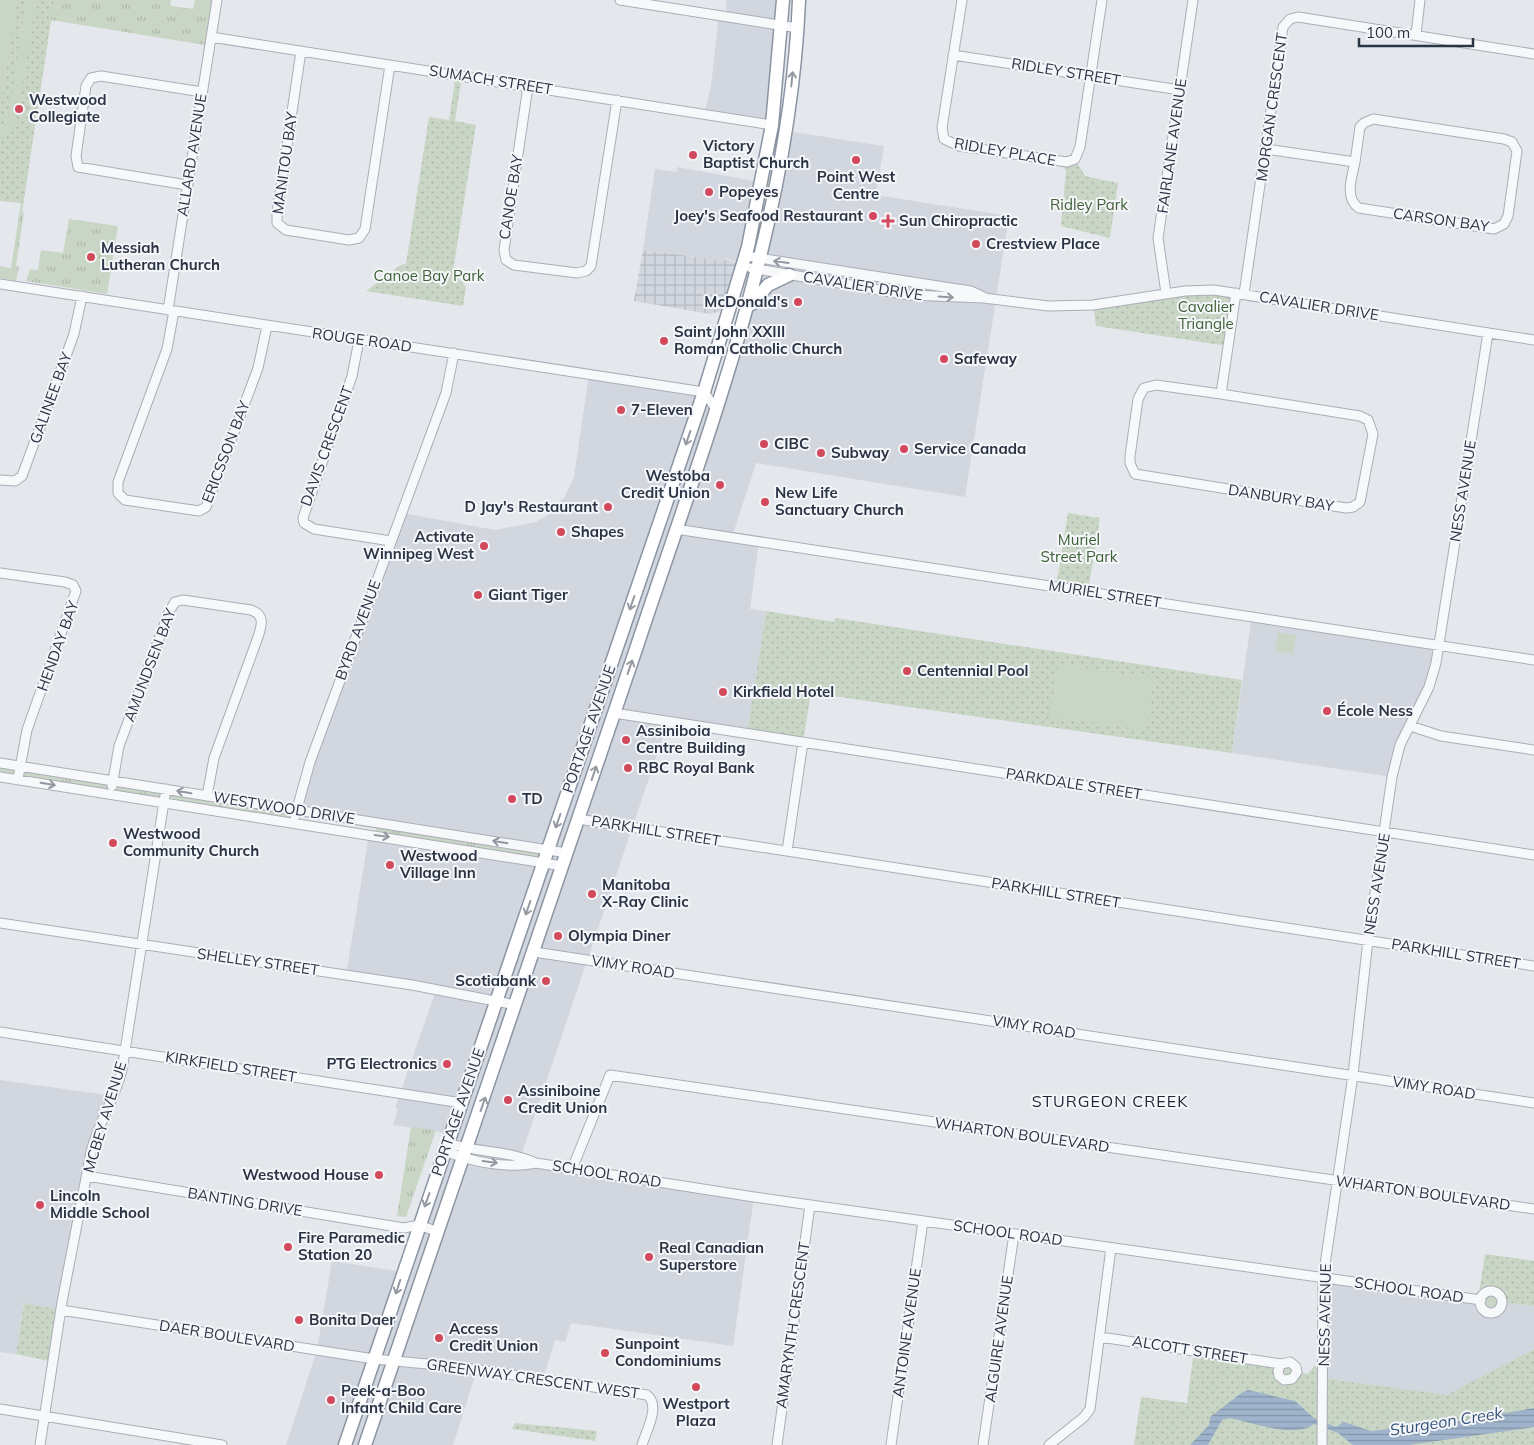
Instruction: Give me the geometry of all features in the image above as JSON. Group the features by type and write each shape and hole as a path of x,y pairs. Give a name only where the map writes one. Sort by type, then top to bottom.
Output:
{"highway":[{"name":"PORTAGE AVENUE","path":"345,1445 374,1359 412,1230 462,1104 704,392 745,261 772,125 783,0"},
{"name":"PORTAGE AVENUE","path":"365,1445 466,1154 676,529 718,403 760,264 788,127 798,28 798,0"},
{"path":"745,314 764,288 776,279 789,275"},
{"path":"710,371 718,403"}],"street":[{"name":"ALLARD AVENUE","path":"171,310 187,185 217,0"},
{"path":"620,0 798,28"},
{"name":"RIDLEY PLACE","path":"962,0 942,128 944,139 959,146 1071,162 1079,152 1102,0"},
{"name":"FAIRLANE AVENUE","path":"1166,293 1158,238 1193,0"},
{"path":"1416,34 1420,0"},
{"name":"MORGAN CRESCENT","path":"1240,294 1266,148 1283,27 1290,19 1298,17 1534,54"},
{"name":"SUMACH STREET","path":"211,37 772,125"},
{"name":"MANITOU BAY","path":"301,51 276,220 283,229 340,238 356,239 361,236 365,229 390,65"},
{"name":"RIDLEY STREET","path":"953,55 1180,90"},
{"path":"187,185 78,167 76,156 86,86 92,78 101,76 202,92"},
{"name":"CANOE BAY","path":"528,86 504,250 506,260 514,265 577,273 586,271 591,266 617,100"},
{"name":"CARSON BAY","path":"1373,119 1504,139 1512,142 1517,151 1508,216 1504,224 1494,228 1359,208 1350,196 1355,162 1360,127 1373,119"},
{"path":"1266,148 1355,162"},
{"name":"CAVALIER DRIVE","path":"745,261 957,288 971,291 984,298"},
{"name":"CAVALIER DRIVE","path":"760,264 789,275 909,295 984,298 1060,306 1093,305 1166,293 1201,290 1240,294 1534,340"},
{"name":"ROUGE ROAD","path":"0,284 704,392"},
{"path":"1221,394 1240,294"},
{"name":"GALINEE BAY","path":"0,480 11,482 22,476 74,334 82,296"},
{"name":"ERICSSON BAY","path":"171,310 167,349 118,482 118,493 125,500 199,511 206,507 258,368 267,326"},
{"name":"NESS AVENUE","path":"1322,1445 1324,1399 1323,1278 1353,1075 1368,940 1394,767 1410,726 1429,687 1439,645 1488,333"},
{"name":"DAVIS CRESCENT","path":"359,340 352,376 303,518 304,522 314,529 391,541"},
{"name":"BYRD AVENUE","path":"293,823 310,762 444,398 454,353"},
{"name":"DANBURY BAY","path":"1156,385 1221,394 1360,416 1368,420 1373,434 1360,502 1353,507 1346,508 1142,477 1133,472 1130,456 1138,399 1144,388 1156,385"},
{"path":"704,392 718,403"},
{"name":"MURIEL STREET","path":"676,529 1534,660"},
{"name":"HENDAY BAY","path":"0,573 68,583 73,585 76,591 27,730 18,779"},
{"name":"AMUNDSEN BAY","path":"110,794 119,746 172,606 178,601 183,600 250,610 259,614 262,626 214,758 207,796"},
{"name":"PARKDALE STREET","path":"614,713 1534,855"},
{"path":"1410,726 1441,736 1534,750"},
{"path":"787,851 803,742"},
{"name":"WESTWOOD DRIVE","path":"0,763 567,853"},
{"name":"WESTWOOD DRIVE","path":"0,776 562,866"},
{"name":"MCBEY AVENUE","path":"40,1445 60,1310 86,1176 95,1139 119,1083 166,789"},
{"name":"PARKHILL STREET","path":"578,819 1534,966"},
{"name":"SHELLEY STREET","path":"0,924 412,985 516,1005"},
{"name":"VIMY ROAD","path":"534,952 1534,1103"},
{"name":"KIRKFIELD STREET","path":"0,1032 462,1104"},
{"name":"WHARTON BOULEVARD","path":"572,1169 610,1075 1534,1209"},
{"name":"SCHOOL ROAD","path":"446,1147 466,1154 520,1166 536,1163 810,1205 1481,1300"},
{"name":"BANTING DRIVE","path":"86,1176 412,1230 436,1238"},
{"name":"AMARYNTH CRESCENT","path":"776,1445 810,1205"},
{"name":"ANTOINE AVENUE","path":"891,1445 924,1221"},
{"name":"ALGUIRE AVENUE","path":"983,1445 1014,1234"},
{"path":"1049,1445 1084,1417 1090,1409 1111,1248"},
{"name":"DAER BOULEVARD","path":"60,1310 374,1359 394,1360"},
{"name":"ALCOTT STREET","path":"1100,1337 1281,1364"},
{"name":"GREENWAY CRESCENT WEST","path":"394,1360 459,1367 647,1395 654,1402 654,1409 642,1445"},
{"path":"0,1409 222,1445"}],"shaded area":[{"path":"726,0 783,0 772,125 704,113 711,87 719,15 727,16"},
{"path":"787,131 884,146 876,195 1009,216 965,497 756,463 732,537 759,541 750,609 766,611 747,733 668,722 521,1156 536,1163 754,1197 733,1346 571,1323 565,1342 555,1340 543,1379 477,1370 453,1445 286,1445 317,1350 332,1261 403,1272 450,1135 437,1131 393,1125 398,1109 395,1108 436,990 346,975 369,835 548,850 297,811 402,513 495,530 536,522 546,516 564,498 574,477 589,374 704,392 715,409"},
{"path":"677,167 760,182 743,266 726,258 725,261 643,250 655,169 677,172"},
{"path":"643,250 725,261 726,259 743,267 730,309 710,314 634,301"},
{"name":"École Ness","path":"1252,616 1439,645 1436,663 1410,726 1392,777 1232,753"},
{"name":"Lincoln Middle School","path":"0,1080 114,1096 98,1132 61,1310 24,1303 16,1354 0,1352"},
{"path":"1323,1278 1534,1306 1534,1349 1447,1396 1323,1378"}],"green space":[{"name":"Westwood Collegiate","path":"0,0 54,0 23,203 0,199"},
{"path":"0,0 18,0 0,110"},
{"path":"26,0 35,0 35,6 18,112 11,128 0,139 1,129 11,102"},
{"path":"35,0 171,0 170,6 193,9 195,0 213,0 205,45 51,20 22,212 24,213 16,266 19,267 16,281 0,278 0,266 11,268 21,203 0,201 0,139"},
{"name":"Canoe Bay Park","path":"456,74 462,75 455,121 476,125 453,271 466,287 463,306 366,291 401,265 406,264 429,117 449,120"},
{"name":"Ridley Park","path":"1075,159 1085,176 1118,183 1110,238 1061,226 1066,171 1060,162"},
{"path":"69,219 118,226 107,294 26,281 30,269 38,270 41,250 63,253"},
{"name":"Cavalier Triangle","path":"1166,293 1236,293 1228,346 1096,326 1093,305"},
{"name":"Muriel Street Park","path":"1068,513 1100,518 1088,591 1056,587"},
{"path":"766,611 834,622 835,618 1242,680 1232,753 811,693 803,742 747,733"},
{"path":"1278,633 1296,635 1293,654 1275,651"},
{"path":"1058,664 1154,678 1146,730 1050,717"},
{"path":"0,763 297,811 293,823 0,777"},
{"path":"377,823 548,849 544,862 375,835"},
{"path":"411,1127 436,1130 406,1217 397,1216"},
{"path":"1485,1254 1534,1261 1534,1306 1478,1299"},
{"path":"1482,1296 1502,1302 1499,1309 1492,1313 1485,1311 1481,1305"},
{"path":"24,1303 61,1310 53,1362 16,1354"},
{"path":"1534,1349 1534,1445 1134,1445 1141,1397 1187,1403 1194,1351 1281,1364 1297,1372 1308,1374 1315,1365 1323,1378 1447,1395"},
{"path":"515,1423 597,1431 595,1441 512,1429"}],"water":[{"path":"1248,1390 1295,1401 1314,1418 1336,1427 1344,1422 1371,1431 1460,1421 1534,1408 1534,1427 1409,1445 1353,1445 1338,1433 1314,1424 1306,1428 1285,1430 1229,1418 1222,1420 1208,1445 1190,1445 1209,1425 1210,1417"}],"place":[{"name":"Westwood Collegiate","path":"19,109"},
{"name":"Victory Baptist Church","path":"693,155"},
{"name":"Point West Centre","path":"856,160"},
{"name":"Popeyes","path":"709,192"},
{"name":"Joey's Seafood Restaurant","path":"873,216"},
{"name":"Sun Chiropractic","path":"888,221"},
{"name":"Crestview Place","path":"976,244"},
{"name":"Messiah Lutheran Church","path":"91,257"},
{"name":"McDonald's","path":"798,302"},
{"name":"Saint John XXIII Roman Catholic Church","path":"664,341"},
{"name":"Safeway","path":"944,359"},
{"name":"7-Eleven","path":"621,410"},
{"name":"CIBC","path":"764,444"},
{"name":"Service Canada","path":"904,449"},
{"name":"Subway","path":"821,453"},
{"name":"Westoba Credit Union","path":"720,485"},
{"name":"New Life Sanctuary Church","path":"765,502"},
{"name":"D Jay's Restaurant","path":"608,507"},
{"name":"Shapes","path":"561,532"},
{"name":"Activate Winnipeg West","path":"484,546"},
{"name":"Giant Tiger","path":"478,595"},
{"name":"Centennial Pool","path":"907,671"},
{"name":"Kirkfield Hotel","path":"723,692"},
{"name":"École Ness","path":"1327,711"},
{"name":"Assiniboia Centre Building","path":"626,740"},
{"name":"RBC Royal Bank","path":"628,768"},
{"name":"TD","path":"512,799"},
{"name":"Westwood Community Church","path":"113,843"},
{"name":"Westwood Village Inn","path":"390,865"},
{"name":"Manitoba X-Ray Clinic","path":"592,894"},
{"name":"Olympia Diner","path":"558,936"},
{"name":"Scotiabank","path":"546,981"},
{"name":"PTG Electronics","path":"447,1064"},
{"name":"Assiniboine Credit Union","path":"508,1100"},
{"name":"Westwood House","path":"379,1175"},
{"name":"Lincoln Middle School","path":"40,1205"},
{"name":"Fire Paramedic Station 20","path":"288,1247"},
{"name":"Real Canadian Superstore","path":"649,1257"},
{"name":"Bonita Daer","path":"299,1320"},
{"name":"Access Credit Union","path":"439,1338"},
{"name":"Sunpoint Condominiums","path":"605,1353"},
{"name":"Westport Plaza","path":"696,1387"},
{"name":"Peek-a-Boo Infant Child Care","path":"331,1400"}],"district":[{"name":"STURGEON CREEK","path":"1110,1101"}],"water label":[{"name":"Sturgeon Creek","path":"1446,1421"}]}
